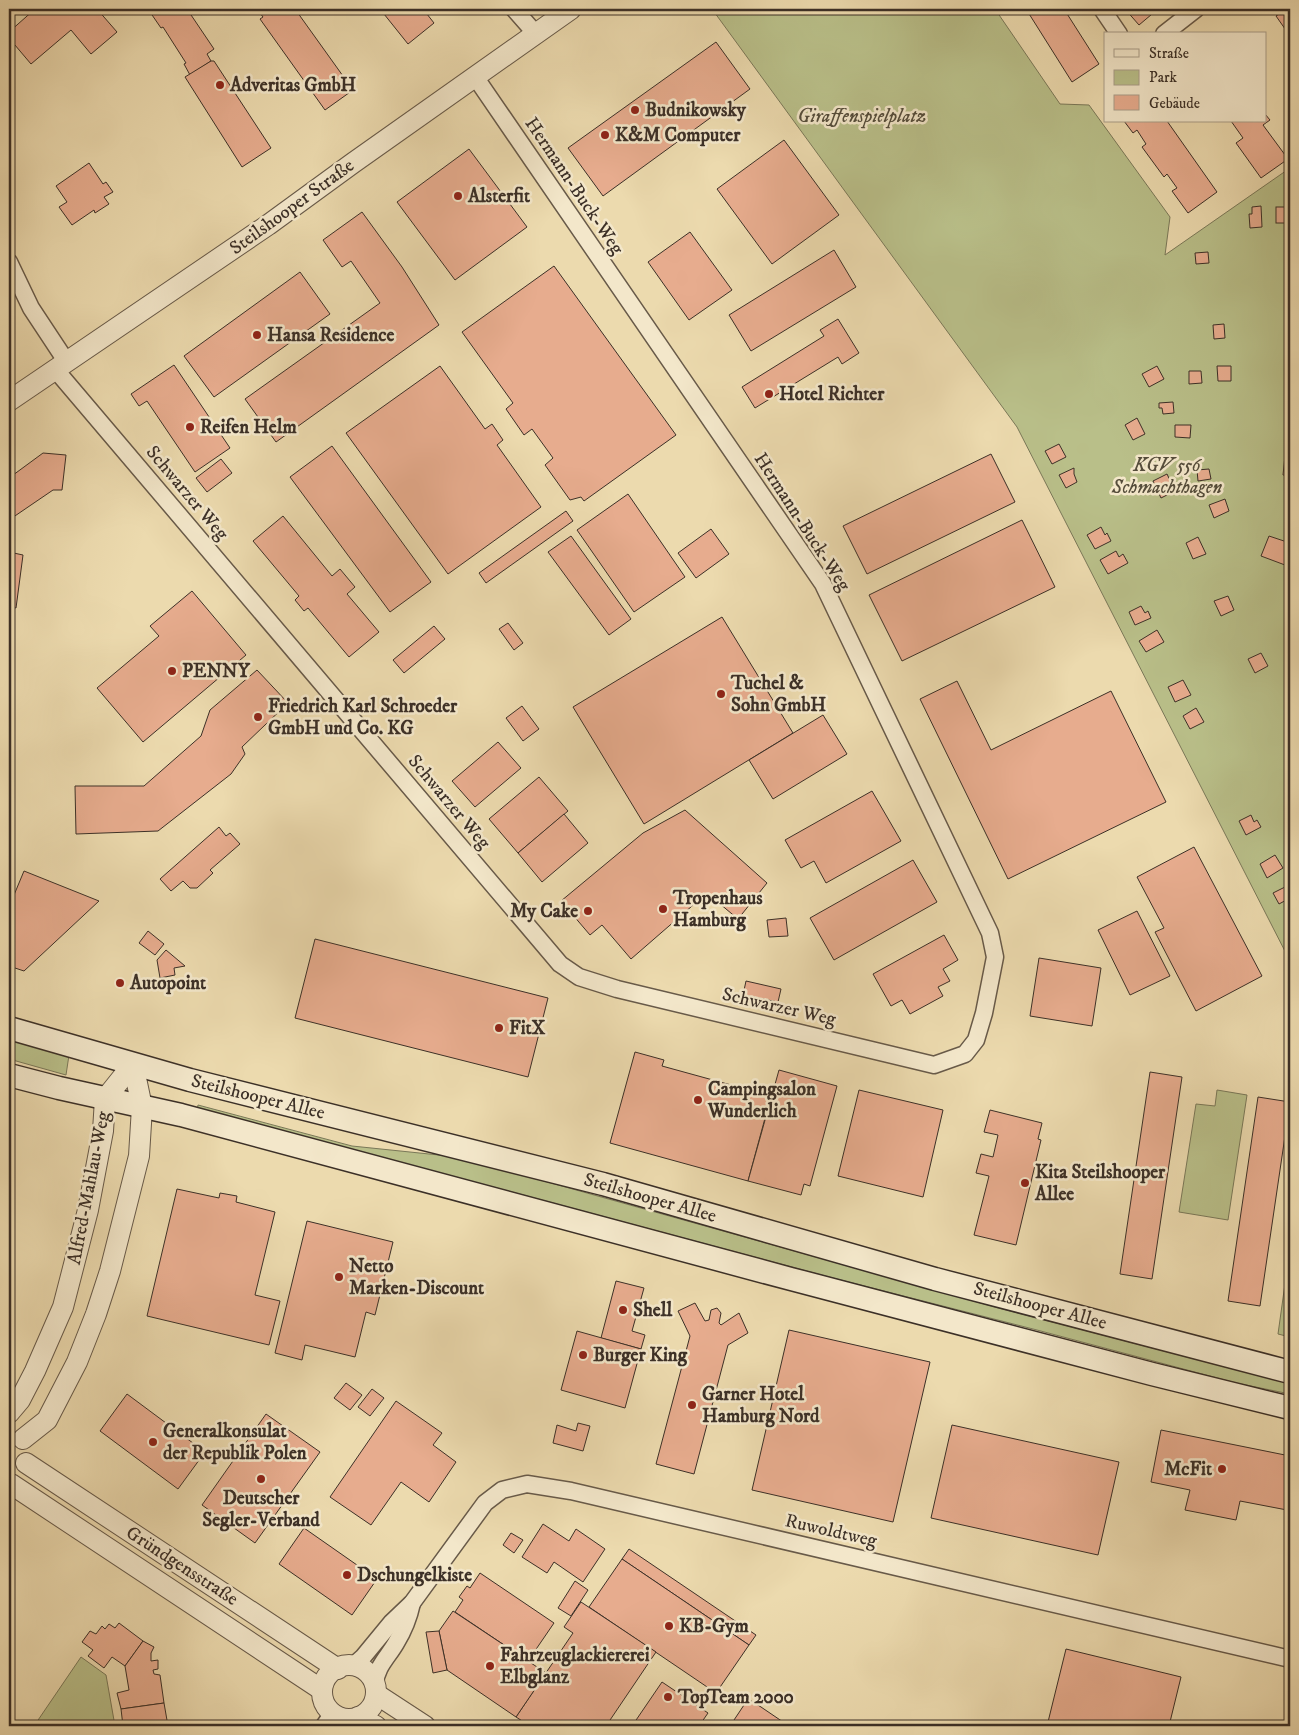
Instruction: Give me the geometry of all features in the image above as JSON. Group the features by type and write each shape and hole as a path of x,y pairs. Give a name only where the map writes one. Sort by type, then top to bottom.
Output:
{"main road":[{"name":"Steilshooper Allee","path":"9,1028 190,1080 602,1184 935,1279 1290,1372"},
{"name":"Steilshooper Allee","path":"9,1075 105,1099 181,1115 965,1325 1290,1408"}],"street":[{"path":"514,9 536,34"},
{"name":"Steilshooper Straße","path":"9,401 268,225 571,9"},
{"path":"1102,9 1118,32"},
{"path":"1167,32 1196,9"},
{"name":"Hermann-Buck-Weg","path":"476,78 823,584 990,933 995,957 984,1013 976,1040 965,1054 934,1065"},
{"name":"Schwarzer Weg","path":"9,262 61,365 560,964 580,976 617,989 934,1065"},
{"name":"Alfred-Mahlau-Weg","path":"9,1413 20,1400 36,1371 63,1308 88,1210 104,1131 105,1099 133,1064"},
{"name":"Alfred-Mahlau-Weg","path":"16,1432 47,1420 77,1362 110,1271 139,1156 142,1106 133,1064"},
{"path":"16,1432 26,1447 26,1463"},
{"name":"Gründgensstraße","path":"322,1690 10,1485 20,1477 26,1463 346,1667 366,1670 372,1676 376,1689 425,1726"},
{"name":"Ruwoldtweg","path":"346,1667 363,1657 391,1623 412,1603 485,1503 502,1490 528,1484 571,1491 1290,1660"},
{"name":"Ruwoldtweg","path":"376,1689 378,1670 405,1627 412,1603"},
{"path":"346,1667 334,1669 329,1673 323,1684 322,1690 329,1720 350,1719 364,1714 373,1705 376,1689"},
{"path":"358,1717 376,1726"}],"green space":[{"path":"712,9 995,9 1060,104 1089,105 1170,217 1165,255 1290,168 1290,961 1017,427"},
{"path":"9,1040 69,1055 66,1075 9,1059"},
{"path":"1217,1090 1247,1095 1228,1220 1179,1212 1196,1104 1215,1106"},
{"path":"198,1105 352,1146 458,1157 995,1307 1241,1371 1290,1381 1290,1394 1236,1383 197,1111"},
{"path":"1290,1248 1290,1337 1278,1334"},
{"path":"81,1657 106,1675 115,1726 34,1726"}],"building":[{"path":"35,9 97,9 117,32 91,54 71,30 31,64 9,38 9,32"},
{"path":"155,9 187,9 214,49 207,54 211,61 190,75 184,64 186,63 163,27 161,28 150,12"},
{"path":"257,9 295,9 353,90 325,110 260,19 263,17"},
{"path":"380,9 423,9 434,23 408,44"},
{"path":"1026,9 1064,9 1099,64 1072,82"},
{"path":"1125,9 1158,9 1139,25"},
{"path":"1290,9 1290,36 1276,16"},
{"path":"716,42 750,89 603,196 568,148"},
{"path":"214,61 271,148 242,167 185,77"},
{"path":"1266,115 1270,120 1263,125 1288,159 1261,178 1236,143 1243,138 1232,122 1266,122"},
{"path":"1125,122 1168,122 1217,192 1188,213 1172,191 1177,188 1167,174 1164,177 1142,147 1146,144 1137,130 1133,133"},
{"path":"784,140 839,215 772,264 717,189"},
{"path":"469,149 527,227 455,280 397,202"},
{"path":"89,163 103,184 106,182 113,192 104,197 109,204 95,213 94,210 72,225 59,207 67,202 56,186"},
{"path":"1261,206 1262,227 1250,228 1249,214 1252,214 1252,207"},
{"path":"1276,207 1290,207 1290,223 1276,223"},
{"path":"362,212 402,267 439,325 276,442 245,399 380,303 351,261 342,267 323,240"},
{"path":"690,232 732,290 689,320 648,262"},
{"path":"834,250 856,287 751,351 729,315"},
{"path":"1208,252 1209,263 1196,264 1195,253"},
{"path":"554,266 676,435 584,501 581,497 570,500 545,465 553,458 532,429 524,435 506,409 513,403 462,332"},
{"name":"Hansa Residence","path":"300,272 330,314 214,397 184,356"},
{"path":"838,319 859,353 842,364 838,357 755,408 742,387 824,336 820,330"},
{"path":"1224,324 1225,338 1214,339 1213,325"},
{"name":"Reifen Helm","path":"174,365 230,448 195,472 147,401 139,406 131,394"},
{"path":"440,366 485,429 492,424 503,440 497,445 541,507 448,574 346,433"},
{"path":"1157,366 1164,379 1149,387 1142,374"},
{"path":"1217,366 1231,366 1231,381 1218,381"},
{"path":"1189,371 1201,371 1202,383 1189,384"},
{"path":"1173,402 1174,413 1163,414 1162,408 1159,408 1159,403"},
{"path":"1137,418 1145,434 1133,440 1125,425"},
{"path":"1175,425 1191,425 1190,438 1175,437"},
{"path":"1059,444 1066,457 1052,464 1045,451"},
{"path":"332,446 431,582 390,612 290,477"},
{"path":"1286,446 1290,447 1290,476 1283,475"},
{"path":"43,453 66,455 62,490 53,490 9,520 9,478"},
{"path":"991,454 1015,502 867,574 843,526"},
{"path":"221,459 232,473 207,492 196,478"},
{"path":"1074,468 1077,482 1066,488 1059,475"},
{"path":"1209,469 1211,479 1198,481 1197,470"},
{"path":"1167,474 1175,491 1161,498 1153,481"},
{"path":"628,494 685,577 634,612 577,530"},
{"path":"1225,499 1229,511 1214,518 1209,505"},
{"path":"566,511 573,521 486,583 479,573"},
{"path":"283,516 332,576 340,569 355,587 347,594 379,632 349,657 308,608 304,611 295,600 299,596 253,541"},
{"path":"1022,520 1055,587 902,661 869,595"},
{"path":"1101,527 1111,541 1095,549 1087,535"},
{"path":"711,529 729,554 696,578 678,553"},
{"path":"571,536 631,619 609,635 548,552"},
{"path":"1269,536 1287,542 1288,539 1290,540 1290,551 1285,565 1261,556"},
{"path":"1198,537 1206,554 1193,559 1186,543"},
{"path":"1116,551 1119,557 1123,554 1128,563 1108,574 1100,560"},
{"path":"9,552 23,555 16,608 9,606"},
{"name":"PENNY","path":"192,591 246,655 143,742 97,688 159,636 150,626"},
{"path":"1228,596 1234,610 1221,616 1214,601"},
{"path":"1141,606 1145,613 1148,611 1151,618 1135,625 1129,612"},
{"path":"722,617 793,733 644,824 573,707"},
{"path":"508,623 523,643 514,650 499,629"},
{"path":"434,626 445,639 404,673 393,660"},
{"path":"1157,630 1164,642 1146,652 1139,641"},
{"path":"1261,653 1268,666 1255,673 1248,659"},
{"path":"257,670 288,703 242,747 245,754 231,774 158,831 76,834 75,786 144,786 201,736 210,710"},
{"path":"1183,680 1191,695 1175,702 1168,687"},
{"path":"957,681 991,750 1111,691 1166,802 1008,879 920,699"},
{"path":"522,706 539,729 523,741 506,718"},
{"path":"1196,708 1204,722 1190,729 1183,716"},
{"path":"823,715 847,754 773,799 749,760"},
{"path":"498,742 521,768 475,807 452,781"},
{"path":"539,777 568,811 518,853 489,819"},
{"path":"872,791 901,841 826,883 814,861 801,868 785,840"},
{"path":"685,810 767,883 738,919 707,893 631,959 602,925 590,935 561,901 643,833"},
{"path":"564,814 588,843 542,882 518,853"},
{"path":"1251,815 1254,822 1257,820 1261,827 1246,835 1239,821"},
{"path":"219,827 226,836 230,833 240,844 210,870 213,873 197,888 190,888 183,881 171,891 160,879"},
{"path":"1194,847 1262,976 1196,1011 1155,932 1164,928 1137,877"},
{"path":"1275,855 1283,868 1267,878 1260,864"},
{"path":"913,860 937,902 834,960 810,918"},
{"path":"24,871 99,901 24,971 9,966 9,907"},
{"path":"1289,885 1290,898 1279,904 1273,893"},
{"path":"1137,911 1170,976 1130,995 1098,930"},
{"path":"786,918 788,936 769,937 767,920"},
{"path":"148,931 164,944 155,955 139,943"},
{"path":"944,935 958,960 943,969 950,981 938,987 943,996 910,1014 902,1000 891,1006 873,974"},
{"path":"315,939 548,998 528,1077 295,1018"},
{"path":"166,950 185,966 174,968 175,975 160,978 157,960"},
{"path":"1039,958 1101,968 1092,1026 1030,1016"},
{"path":"746,981 781,989 778,1002 743,995"},
{"path":"635,1052 664,1060 662,1066 771,1096 748,1181 610,1143"},
{"path":"779,1070 837,1086 810,1186 804,1184 801,1195 748,1181"},
{"path":"1150,1072 1182,1077 1152,1279 1120,1274"},
{"path":"859,1090 943,1110 923,1197 838,1176"},
{"path":"1258,1097 1290,1102 1260,1306 1228,1301"},
{"path":"990,1110 1042,1123 1038,1139 1041,1140 1016,1245 974,1235 989,1176 976,1173 981,1154 993,1157 998,1135 984,1132"},
{"path":"177,1189 219,1198 220,1193 237,1196 236,1202 275,1212 255,1295 280,1301 269,1345 147,1316"},
{"name":"Netto Marken-Discount","path":"307,1221 393,1242 375,1315 366,1312 355,1357 305,1345 302,1360 275,1353"},
{"path":"616,1281 644,1288 632,1331 645,1335 641,1349 601,1338"},
{"name":"Garner Hotel Hamburg Nord","path":"695,1303 705,1321 709,1320 711,1310 717,1308 721,1313 719,1323 721,1325 739,1313 748,1333 728,1345 694,1474 656,1464 690,1336 678,1311"},
{"path":"789,1330 930,1362 893,1522 752,1490"},
{"path":"577,1331 641,1349 625,1408 561,1390"},
{"path":"346,1383 362,1395 350,1410 334,1398"},
{"path":"372,1389 384,1398 370,1416 358,1407"},
{"name":"Generalkonsulat der Republik Polen","path":"127,1394 205,1452 178,1489 100,1431"},
{"path":"396,1401 442,1433 433,1445 456,1462 429,1502 401,1482 371,1525 330,1497"},
{"name":"Deutscher Segler-Verband","path":"266,1414 320,1452 255,1543 202,1505"},
{"path":"578,1423 590,1426 583,1451 553,1443 557,1425 576,1431"},
{"path":"952,1425 1119,1462 1098,1555 931,1518"},
{"name":"McFit","path":"1161,1430 1290,1456 1290,1494 1287,1510 1240,1501 1236,1520 1185,1510 1190,1490 1151,1482"},
{"path":"543,1524 569,1541 576,1529 605,1549 583,1582 554,1562 547,1573 522,1557"},
{"path":"304,1528 377,1579 352,1615 279,1564"},
{"path":"511,1533 523,1540 514,1553 503,1545"},
{"path":"629,1549 756,1635 749,1645 622,1559"},
{"name":"KB-Gym","path":"622,1559 749,1645 716,1693 589,1607"},
{"path":"480,1573 554,1623 528,1661 455,1612 463,1600 459,1597 467,1586 470,1588"},
{"path":"575,1581 588,1590 571,1616 558,1608"},
{"path":"581,1602 656,1652 606,1726 530,1726 516,1717 573,1633 564,1627"},
{"name":"Fahrzeuglackiererei Elbglanz","path":"453,1611 546,1673 516,1717 447,1670 439,1631"},
{"path":"119,1623 143,1641 125,1666 112,1657 104,1668 88,1656 93,1650 82,1642 90,1631 96,1634 102,1626 105,1629 109,1624 115,1628"},
{"path":"439,1631 447,1670 433,1673 426,1632"},
{"path":"143,1641 154,1647 151,1653 151,1661 158,1660 158,1669 153,1670 154,1674 160,1675 164,1703 121,1709 117,1693 129,1690 125,1666"},
{"path":"1066,1649 1181,1677 1169,1726 1047,1726"},
{"name":"TopTeam 2000","path":"662,1682 708,1713 699,1726 632,1726"},
{"path":"748,1699 761,1707 789,1726 730,1726"},
{"path":"164,1703 168,1726 123,1726 121,1709"}],"place":[{"name":"Adveritas GmbH","path":"220,85"},
{"name":"Budnikowsky","path":"635,110"},
{"name":"K&M Computer","path":"605,135"},
{"name":"Alsterfit","path":"458,196"},
{"name":"Hansa Residence","path":"257,335"},
{"name":"Hotel Richter","path":"769,394"},
{"name":"Reifen Helm","path":"190,427"},
{"name":"PENNY","path":"172,671"},
{"name":"Tuchel & Sohn GmbH","path":"721,694"},
{"name":"Friedrich Karl Schroeder GmbH und Co. KG","path":"258,717"},
{"name":"Tropenhaus Hamburg","path":"663,909"},
{"name":"My Cake","path":"588,911"},
{"name":"Autopoint","path":"120,983"},
{"name":"FitX","path":"499,1028"},
{"name":"Campingsalon Wunderlich","path":"698,1100"},
{"name":"Kita Steilshooper Allee","path":"1025,1183"},
{"name":"Netto Marken-Discount","path":"339,1277"},
{"name":"Shell","path":"623,1310"},
{"name":"Burger King","path":"583,1355"},
{"name":"Garner Hotel Hamburg Nord","path":"692,1405"},
{"name":"Generalkonsulat der Republik Polen","path":"153,1442"},
{"name":"McFit","path":"1222,1469"},
{"name":"Deutscher Segler-Verband","path":"261,1479"},
{"name":"Dschungelkiste","path":"347,1575"},
{"name":"KB-Gym","path":"669,1626"},
{"name":"Fahrzeuglackiererei Elbglanz","path":"490,1666"},
{"name":"TopTeam 2000","path":"668,1697"}],"park label":[{"name":"Giraffenspielplatz","path":"862,116"},
{"name":"KGV 556 Schmachthagen","path":"1167,476"}]}
